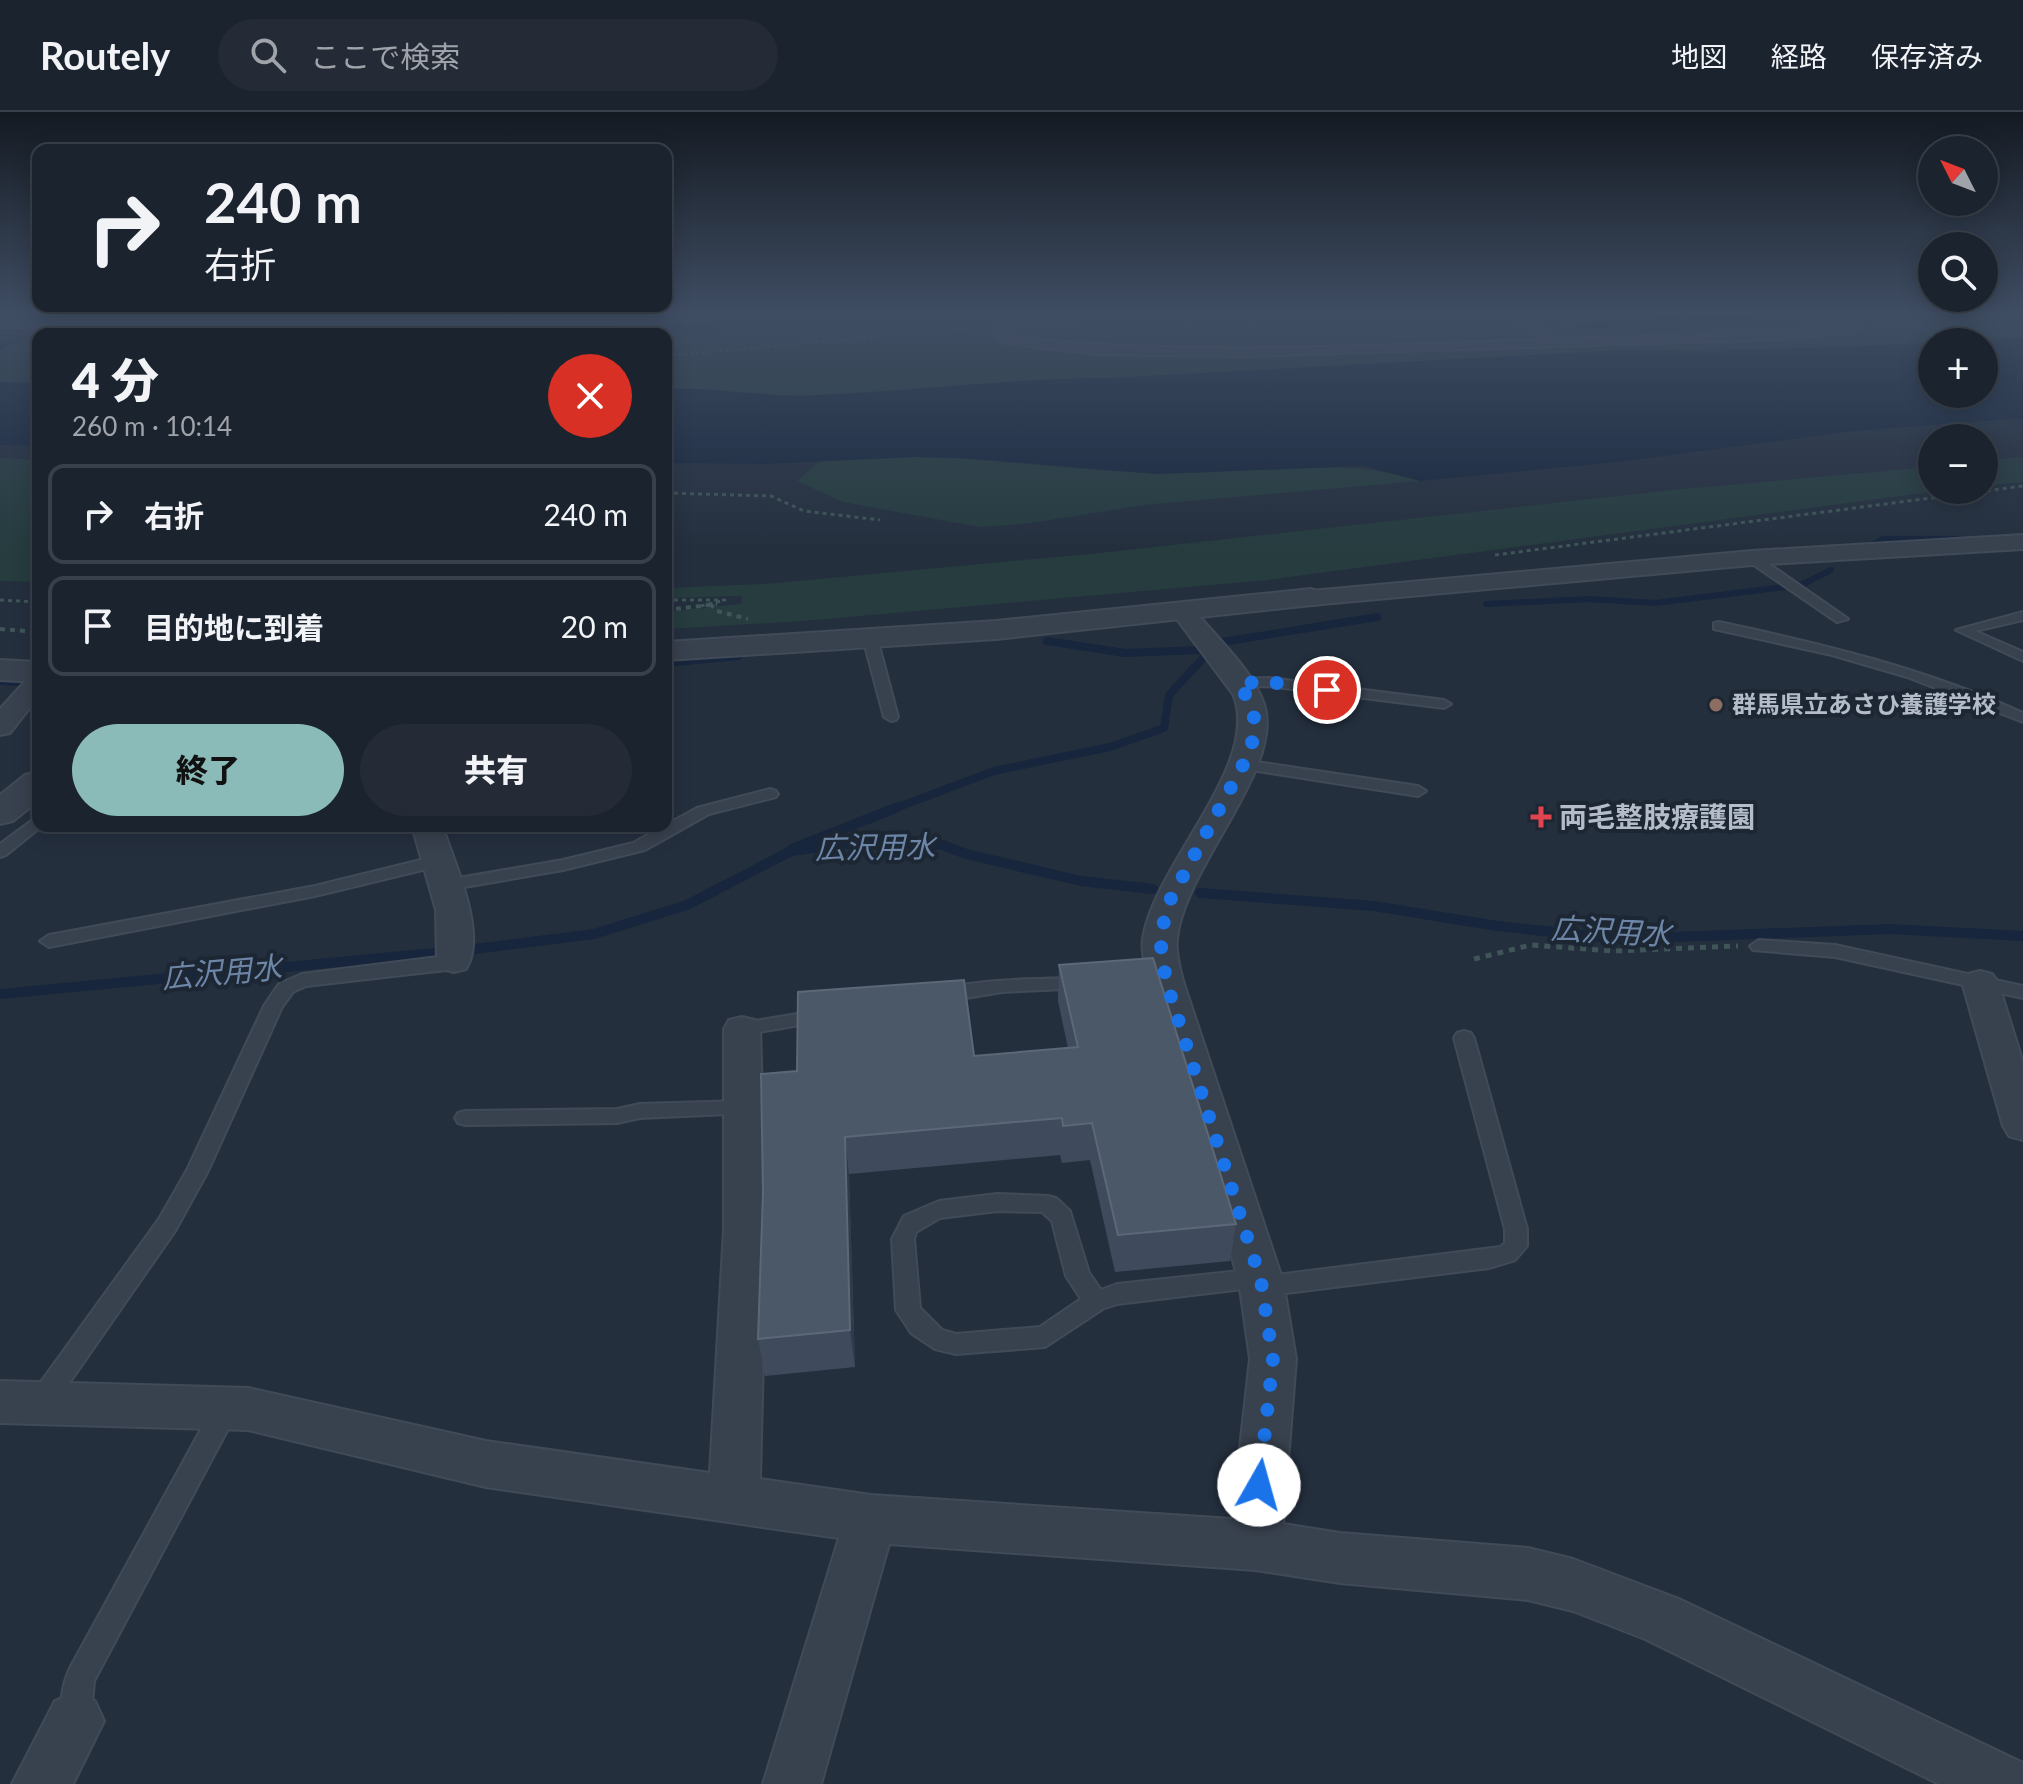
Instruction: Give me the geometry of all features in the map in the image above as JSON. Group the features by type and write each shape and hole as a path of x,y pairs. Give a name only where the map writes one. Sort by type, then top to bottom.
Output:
{"street":[{"path":"672,651 870,638 1752,558 2023,542"},
{"path":"1183,611 1239,683 1251,705 1255,722 1253,740 1243,765 1168,904 1160,939 1159,981 1260,1282 1273,1359 1255,1545"},
{"path":"0,670 32,672"},
{"path":"0,727 32,689"},
{"path":"0,783 32,758"},
{"path":"0,813 32,788"},
{"path":"429,832 442,873 457,947 454,961"},
{"path":"1980,982 2023,1126"},
{"path":"730,1497 735,1478 745,1230 742,1029"},
{"path":"20,1403 248,1409 486,1464 871,1519 1255,1545 1340,1558 1528,1574 1573,1585 1660,1618 2002,1784"},
{"path":"792,1784 871,1519"},
{"path":"41,1784 75,1721"}],"lane":[{"path":"1752,558 1842,619"},
{"path":"2023,616 1962,630 2023,657"},
{"path":"1719,626 1905,669 2023,718"},
{"path":"870,638 891,717"},
{"path":"1239,683 1269,682 1444,704"},
{"path":"1243,765 1418,791"},
{"path":"672,828 703,811 770,794"},
{"path":"0,852 32,826"},
{"path":"49,941 301,894 442,873 563,865 639,847 666,832"},
{"path":"1759,946 1835,951 2023,992"},
{"path":"20,1403 167,1225 197,1171 273,1006 286,988 302,980 454,961"},
{"path":"927,998 1002,986 1107,983"},
{"path":"742,1029 839,1013"},
{"path":"1096,1301 1078,1276 1062,1217 1048,1204 949,1208 921,1216 906,1228 903,1239 908,1310 919,1326 935,1339 956,1344 1045,1337 1096,1301 1117,1294 1489,1259 1507,1254 1516,1246 1516,1229 1464,1038"},
{"path":"465,1118 617,1116 640,1111 743,1108"},
{"path":"75,1721 80,1678 227,1407"}],"path":[{"path":"672,493 771,496 804,511 880,520"},
{"path":"0,600 32,602"},
{"path":"672,600 725,600 672,609"},
{"path":"710,604 717,611 760,623"},
{"path":"0,629 32,632"},
{"path":"1474,959 1531,945 1613,951 1759,946"}],"green space":[{"path":"733,392 870,392 856,393 800,396"},
{"path":"913,457 1155,473 1355,468 1420,481 1144,505 1024,524 979,527 843,502 797,481 820,461"},
{"path":"2023,457 2023,482 1998,485 1998,460"},
{"path":"0,458 32,460 32,582 0,581"},
{"path":"1918,468 1918,494 1267,580 803,621 672,629 672,611 741,604 742,596 672,598 672,588 766,584 1100,553 1672,490"}],"water":[{"path":"0,392 32,392 32,446 0,445"},
{"path":"672,392 819,395 873,392 1918,392 1918,408 1998,408 1998,392 2023,392 2023,418 1918,424 1626,461 1420,481 1364,466 1157,474 963,458 913,457 765,464 672,463"}],"building":[{"path":"1153,958 1236,1224 1118,1235 1092,1123 1063,1126 1062,1118 845,1137 850,1330 758,1339 763,1193 761,1074 797,1071 798,992 964,980 974,1056 1078,1047 1059,965"}],"waterway":[{"path":"1872,545 1882,539 1957,539"},
{"path":"1801,585 1831,570"},
{"path":"1486,604 1589,599 1655,603 1785,587"},
{"path":"1222,642 1377,617"},
{"path":"1047,641 1125,653 1201,650"},
{"path":"672,662 739,656"},
{"path":"893,809 994,771 1110,747 1164,728 1169,695 1205,656"},
{"path":"0,681 19,682"},
{"path":"792,849 898,807"},
{"name":"広沢用水","path":"467,950 594,934 687,905 791,851 863,842 943,845 966,854 1081,881 1153,889"},
{"name":"広沢用水","path":"1200,893 1374,906 1497,926 1620,939 1890,929 2023,936"},
{"name":"広沢用水","path":"0,994 445,952"}],"place":[{"name":"群馬県立あさひ養護学校","path":"1716,705"},
{"name":"両毛整肢療護園","path":"1541,817"}],"route":[{"path":"1259,1485 1273,1359 1270,1328 1261,1281 1166,981 1160,939 1168,904 1243,765 1253,740 1255,722 1251,705 1239,683 1269,682 1327,690"}]}
